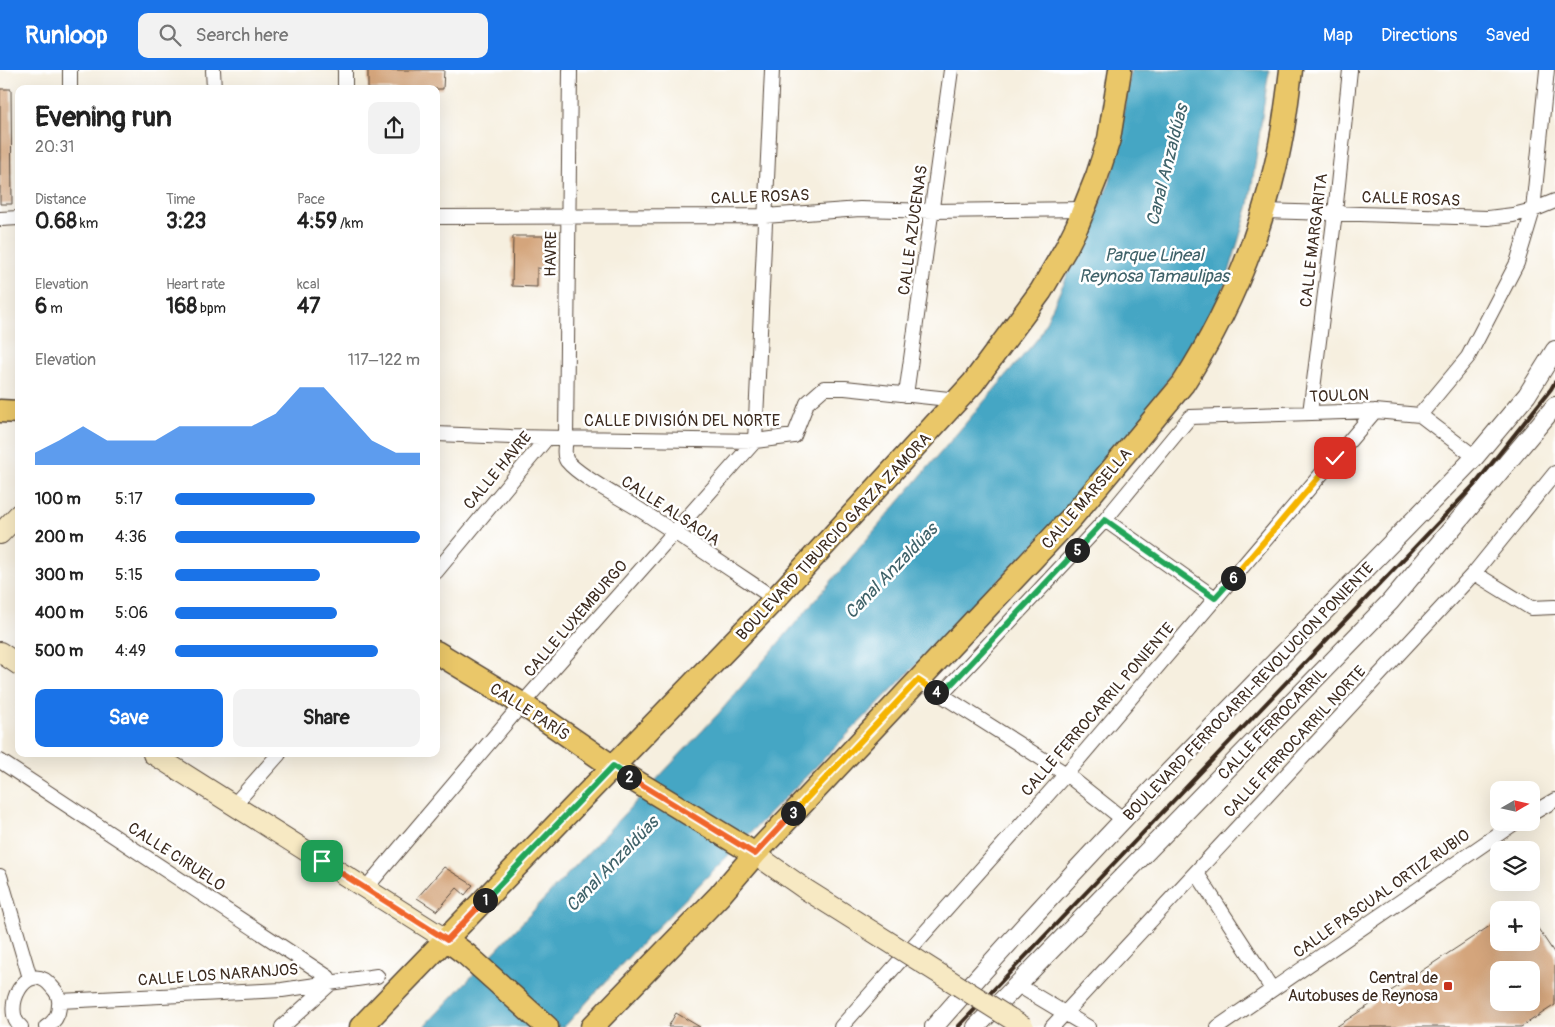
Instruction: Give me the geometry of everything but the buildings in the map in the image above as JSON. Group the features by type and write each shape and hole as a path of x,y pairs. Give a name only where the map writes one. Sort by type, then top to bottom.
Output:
{"main road":[{"name":"BOULEVARD TIBURCIO GARZA ZAMORA","path":"378,1027 457,947 973,383 1041,291 1066,248 1084,210 1109,139 1120,70"},
{"name":"CALLE MARSELLA","path":"592,1027 719,896 748,850 918,680 1072,517 1183,384 1197,362 1223,312 1249,256 1264,211 1280,143 1291,70"},
{"path":"0,412 15,412"},
{"path":"2,530 15,518"},
{"name":"CALLE PARÍS","path":"440,654 522,704 618,769 748,850"},
{"path":"158,757 457,947 547,1027"},
{"path":"748,850 805,889 1024,1027"},
{"path":"361,1027 406,979 457,947"}],"street":[{"path":"70,70 70,85"},
{"path":"213,70 214,85"},
{"path":"345,70 345,85"},
{"name":"HAVRE","path":"566,438 570,70"},
{"path":"755,441 772,70"},
{"name":"CALLE AZUCENAS","path":"906,395 933,211 951,70"},
{"name":"CALLE MARGARITA","path":"1310,414 1335,213 1350,70"},
{"path":"1474,457 1420,415 1468,357 1517,263 1533,210 1547,70"},
{"name":"CALLE ROSAS","path":"1264,211 1488,218 1533,210 1555,201"},
{"name":"CALLE ROSAS","path":"440,217 765,216 860,209 933,211 1084,210"},
{"path":"0,218 15,218"},
{"name":"BOULEVARD FERROCARRI-REVOLUCION PONIENTE","path":"934,1027 1124,820 1474,457 1527,395 1555,350"},
{"name":"CALLE DIVISIÓN DEL NORTE","path":"440,434 547,438 755,441 794,436 807,403 824,388 845,388 958,400"},
{"name":"CALLE FERROCARRIL","path":"976,1027 1390,602 1555,406"},
{"name":"TOULON","path":"1105,520 1190,417 1375,411 1420,415"},
{"name":"CALLE FERROCARRIL PONIENTE","path":"841,1027 1066,774 1375,411"},
{"name":"CALLE HAVRE","path":"440,567 547,438"},
{"name":"CALLE ALSACIA","path":"566,438 564,451 566,459 576,469 776,599"},
{"name":"CALLE LUXEMBURGO","path":"366,888 522,704 755,441"},
{"name":"CALLE FERROCARRIL NORTE","path":"1052,1027 1474,573 1555,473"},
{"path":"941,695 1105,520 1215,598"},
{"path":"1474,573 1531,608 1555,607"},
{"path":"918,680 1066,774 1124,820"},
{"path":"233,806 276,757"},
{"name":"CALLE CIRUELO","path":"0,761 302,959 332,983"},
{"path":"1540,809 1555,800"},
{"name":"CALLE PASCUAL ORTIZ RUBIO","path":"1218,1027 1503,831"},
{"path":"1196,872 1272,989"},
{"path":"0,876 30,978"},
{"name":"CALLE LOS NARANJOS","path":"60,1001 282,990 377,976"},
{"path":"21,1027 16,1025 3,1005 14,986 30,978 40,979 50,984 57,992 60,1001 58,1014 51,1024 46,1027"},
{"path":"282,1027 332,983"},
{"path":"1016,984 1088,1027"}],"water":[{"name":"Parque Lineal Reynosa Tamaulipas","path":"1131,70 1269,70 1249,205 1222,296 1135,431 1062,517 636,949 564,1027 424,1027 719,713 1039,337 1110,182"}],"railway":[{"path":"958,1027 1476,483 1555,382"}],"place":[{"name":"Central de Autobuses de Reynosa","path":"1448,986"}],"route":[{"path":"322,861 447,940 613,766 755,854 918,680 941,695 1105,520 1215,598 1335,458"}],"water label":[{"name":"Canal Anzaldúas","path":"1167,165"},
{"name":"Canal Anzaldúas","path":"891,571"},
{"name":"Canal Anzaldúas","path":"612,864"}]}
